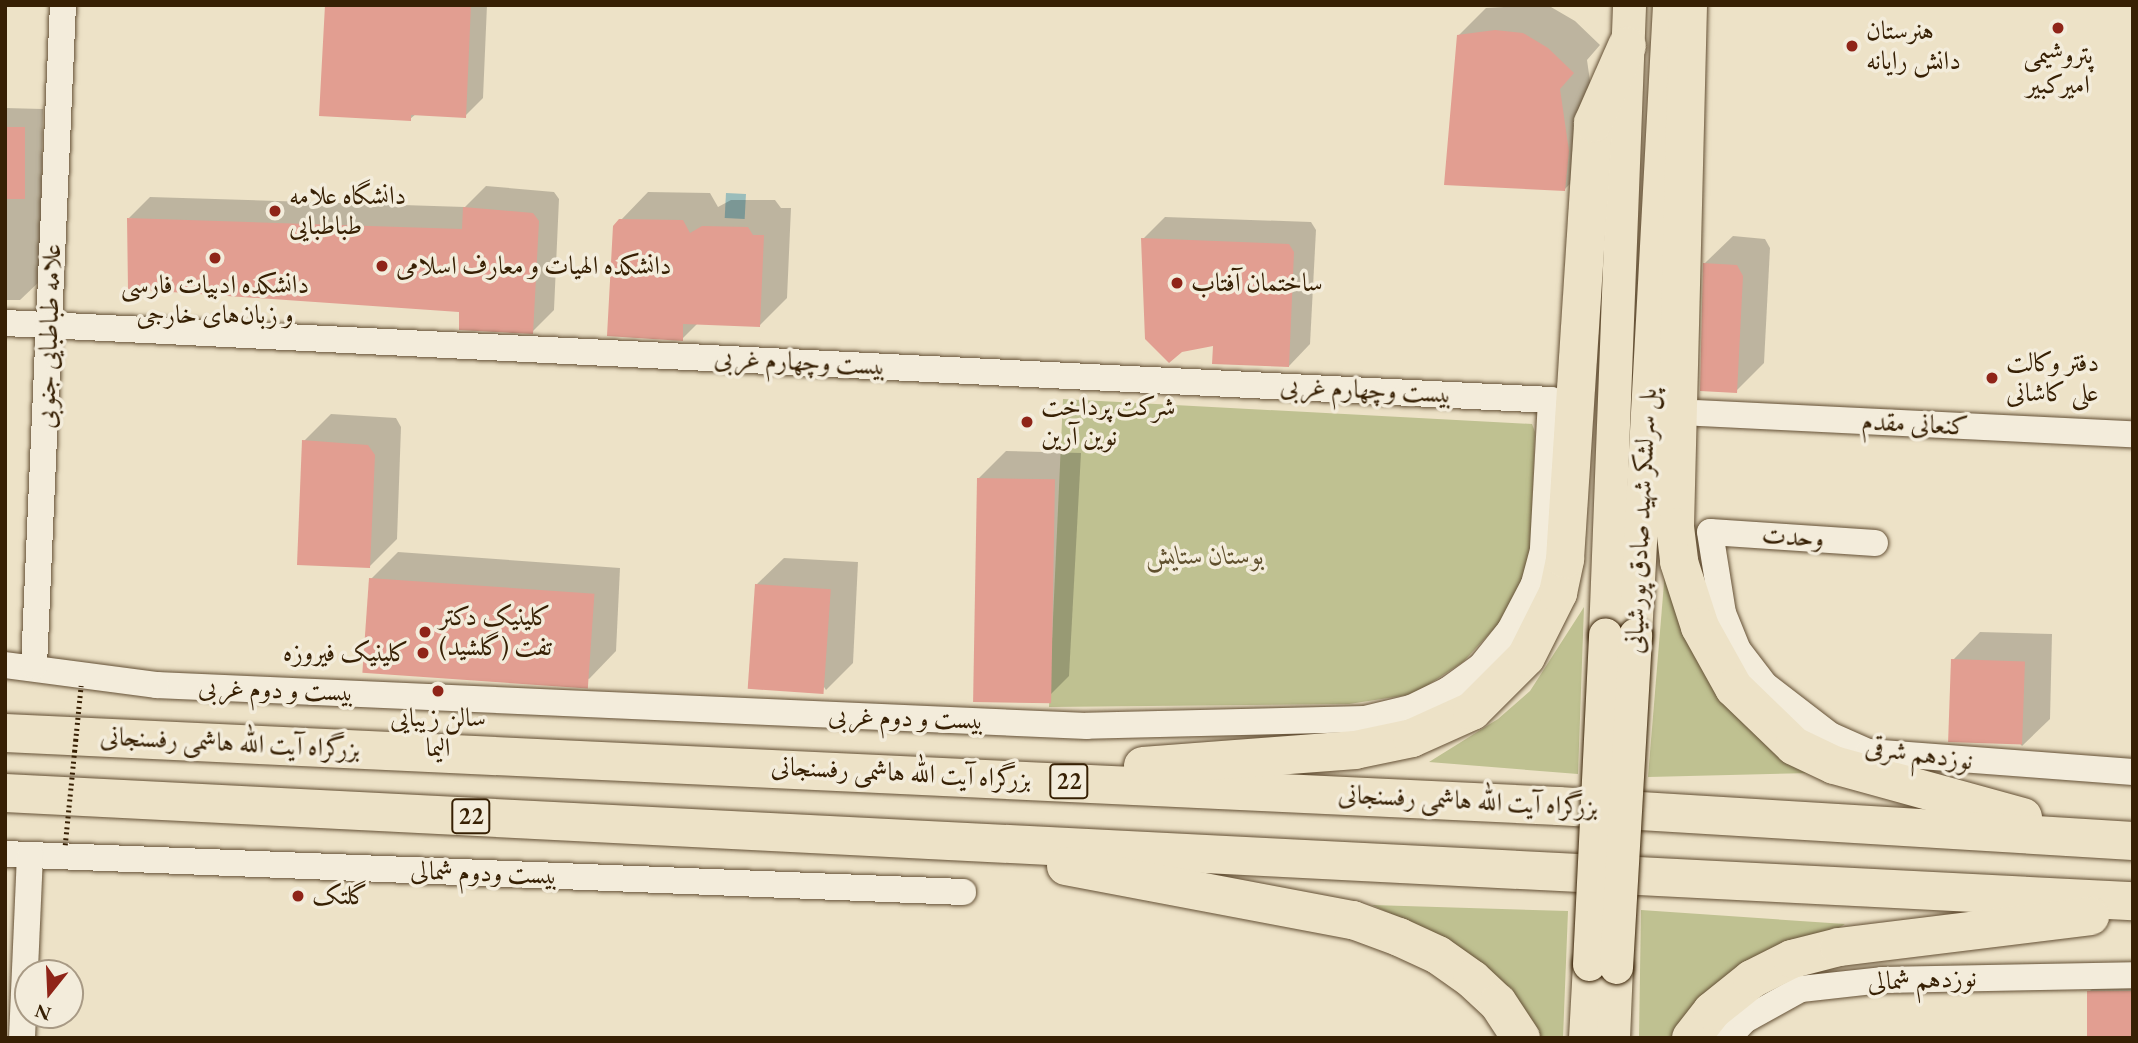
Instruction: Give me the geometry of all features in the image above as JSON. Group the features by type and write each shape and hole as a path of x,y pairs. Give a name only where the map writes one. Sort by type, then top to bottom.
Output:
{"highway":[{"path":"1689,5 1675,527 1688,595 1716,660 1761,719 1794,746 1834,765 2128,841"},
{"path":"1018,778 1387,744 1439,728 1472,711 1526,657 1558,593 1565,559 1593,123 1627,46"},
{"name":"بزرگراه آیت الله هاشمی رفسنجانی","path":"5,733 1018,778 2128,841"},
{"name":"22","path":"5,793 2133,901"},
{"path":"937,840 1353,920 1438,955 1498,1003 1521,1038"},
{"path":"1690,1038 1712,1011 1752,979 1820,951 2133,911"}],"main road":[{"name":"پل سرلشکر شهید صادق پورشیانی","path":"1620,634 1629,5"},
{"name":"پل سرلشکر شهید صادق پورشیانی","path":"1585,1038 1602,966 1620,634 1669,5"},
{"name":"پل سرلشکر شهید صادق پورشیانی","path":"1602,966 1614,1038"}],"street":[{"name":"علامه طباطبایی جنوبی","path":"34,666 63,5"},
{"name":"بیست وچهارم غربی","path":"5,323 1551,400"},
{"name":"بیست و دوم غربی","path":"5,665 34,666 156,685 1073,725 1364,719 1411,708 1448,690 1481,666 1510,630 1534,584 1543,550 1551,400"},
{"name":"کنعانی مقدم","path":"1698,413 2133,434"},
{"name":"وحدت","path":"1710,532 1875,543"},
{"name":"نوزدهم شرقی","path":"1710,532 1723,613 1738,650 1765,685 1830,735 1868,752 1910,759 2133,772"},
{"name":"بیست ودوم شمالی","path":"18,855 963,892"},
{"path":"18,855 22,1038"},
{"name":"نوزدهم شمالی","path":"1728,1038 1745,1020 1801,989 1882,980 2133,975"}],"path":[{"path":"65,845 81,686"}],"green space":[{"name":"بوستان ستایش","path":"1063,399 1532,424 1535,432 1530,561 1505,617 1463,662 1414,694 1349,704 1049,707"},
{"path":"1665,571 1812,773 1648,777"},
{"path":"1584,607 1578,774 1429,762 1498,719 1530,691"},
{"path":"1372,905 1568,911 1563,1038 1533,1038 1437,935"},
{"path":"1641,910 1845,924 1673,1038 1639,1038"}],"water":[{"path":"726,193 746,194 745,219 725,218"}],"building":[{"path":"325,5 471,5 466,118 411,115 411,121 319,116"},
{"path":"1495,30 1523,33 1548,48 1574,73 1560,89 1569,151 1565,191 1444,185 1457,35"},
{"path":"5,127 25,127 25,199 5,199"},
{"path":"463,207 533,213 539,221 533,334 459,330 459,312 128,289 127,218 462,229"},
{"path":"619,219 683,220 690,233 702,226 748,227 753,235 764,235 760,327 683,324 683,341 607,336 613,226"},
{"path":"1141,238 1289,244 1294,252 1289,367 1212,364 1213,346 1182,352 1169,363 1145,339"},
{"path":"1703,263 1737,265 1743,276 1737,393 1700,391"},
{"path":"302,440 368,445 375,455 370,568 297,565"},
{"path":"977,478 1055,479 1051,703 973,702"},
{"path":"369,578 594,594 588,689 362,673"},
{"path":"755,584 831,589 823,694 748,689"},
{"path":"1951,659 2025,662 2022,745 1948,742"},
{"path":"2087,991 2133,991 2133,1038 2087,1038"}],"place":[{"name":"پتروشیمی امیرکبیر","path":"2058,28"},
{"name":"هنرستان دانش رایانه","path":"1852,46"},
{"name":"دانشگاه علامه طباطبایی","path":"275,211"},
{"name":"دانشکده ادبیات فارسی و زبان‌های خارجی","path":"215,258"},
{"name":"دانشکده الهیات و معارف اسلامی","path":"382,266"},
{"name":"ساختمان آفتاب","path":"1177,283"},
{"name":"دفتر وکالت علی کاشانی","path":"1992,378"},
{"name":"شرکت پرداخت نوین آرین","path":"1027,422"},
{"name":"کلینیک دکتر تفت (گلشید)","path":"425,632"},
{"name":"کلینیک فیروزه","path":"423,653"},
{"name":"سالن زیبایی الیما","path":"438,691"},
{"name":"گلتک","path":"298,896"}]}
